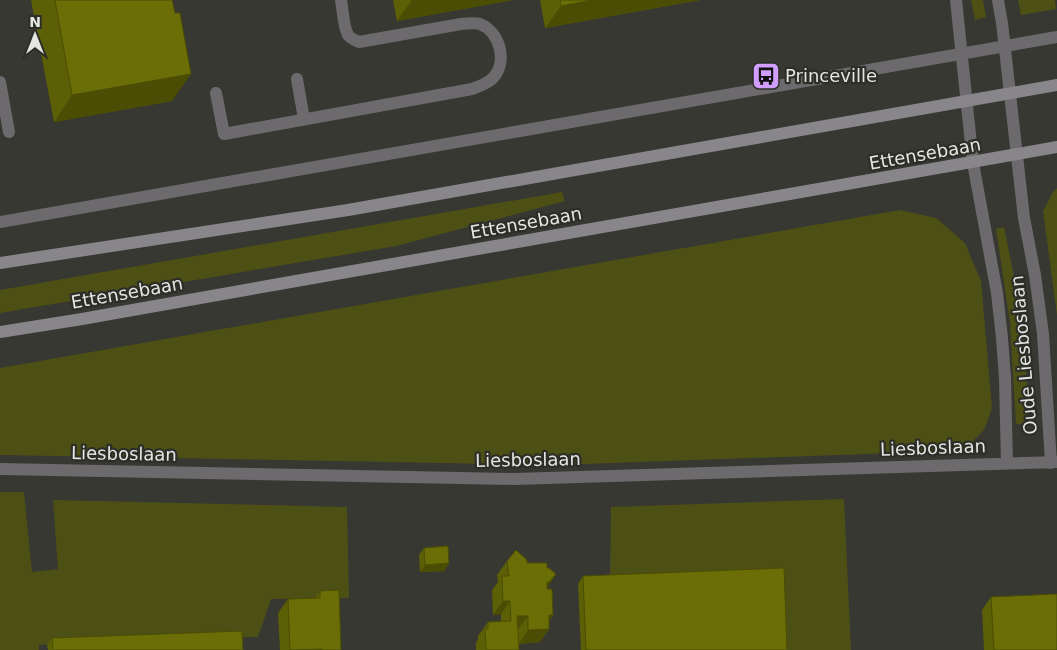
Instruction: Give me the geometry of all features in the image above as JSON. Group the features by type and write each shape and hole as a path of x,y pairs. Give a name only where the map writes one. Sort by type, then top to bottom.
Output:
{"main road":[{"path":"0,263 348,210 1057,85"},
{"name":"Ettensebaan","path":"0,332 82,320 298,280 1057,147"}],"street":[{"path":"216,93 224,134 472,89 485,84 495,76 500,64 501,51 492,32 481,25 475,23 460,24 359,42 348,35 341,0"},
{"name":"Oude Liesboslaan","path":"956,0 973,163 997,293 1002,338 1005,378 1006,464"},
{"name":"Oude Liesboslaan","path":"998,0 1005,46 1024,218 1035,275 1043,334 1054,462"},
{"path":"0,222 1057,37"},
{"path":"297,79 304,119"},
{"path":"0,82 9,132"},
{"name":"Liesboslaan","path":"0,469 515,479 1054,462"}],"shaded area":[{"path":"971,0 983,0 986,17 975,20"},
{"path":"1018,0 1055,0 1056,9 1021,15"},
{"path":"1057,188 1057,315 1043,211"},
{"path":"562,192 565,201 396,246 0,313 0,290"},
{"path":"900,210 936,218 965,243 981,281 992,408 984,430 969,445 948,451 556,465 0,455 0,368"},
{"path":"1004,227 1022,316 1028,398 1027,425 1016,424 1010,322 996,229"},
{"path":"0,492 24,492 32,572 58,569 53,500 347,507 349,598 271,599 258,637 85,642 39,645 39,650 0,650"},
{"path":"844,499 851,650 783,650 610,581 611,507"}],"building":[{"path":"55,0 172,0 175,13 180,13 191,74 72,95"},
{"path":"560,0 592,0 561,6"},
{"path":"448,546 449,563 425,565 424,548"},
{"path":"516,550 527,560 527,563 547,563 547,568 556,574 547,582 547,589 552,589 553,615 549,615 549,629 528,630 528,616 517,616 519,650 486,650 485,629 488,629 488,622 511,621 510,601 503,601 502,576 509,576 507,561"},
{"path":"784,568 787,650 586,650 583,576"},
{"path":"339,590 341,650 290,650 288,599 320,598 320,591"},
{"path":"1057,594 1057,650 994,650 991,597"},
{"path":"242,631 243,650 53,650 52,638"}],"place":[{"name":"Princeville","path":"766,76"}]}
